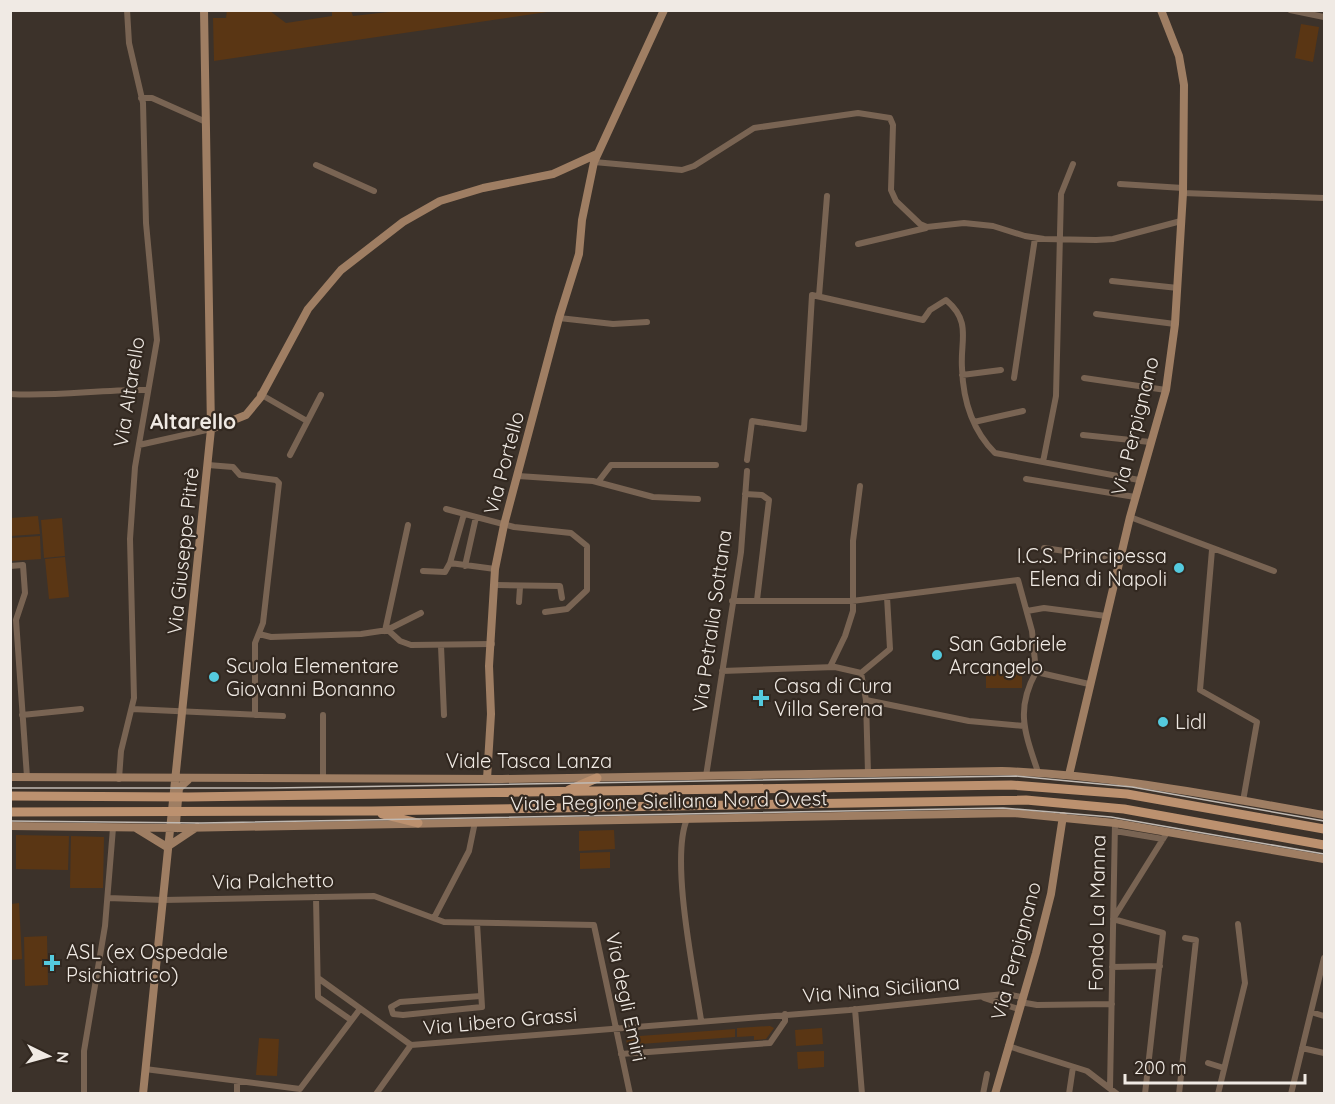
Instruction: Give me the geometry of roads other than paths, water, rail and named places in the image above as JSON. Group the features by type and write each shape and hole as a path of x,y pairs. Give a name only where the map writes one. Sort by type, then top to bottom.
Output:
{"main road":[{"path":"564,792 597,778"},
{"name":"Viale Regione Siciliana Nord Ovest","path":"10,796 188,797 1020,785 1136,796 1324,829"},
{"name":"Viale Regione Siciliana Nord Ovest","path":"10,812 371,811 1026,800 1124,809 1324,845"},
{"path":"371,811 418,823"}],"street":[{"name":"Via Altarello","path":"118,779 121,752 132,709 134,652 130,539 139,445 157,340 146,223 141,98 129,43 128,10"},
{"name":"Via Giuseppe Pitrè","path":"143,1094 167,847 173,823 175,779 211,429 204,10"},
{"name":"Via Portello","path":"487,779 492,644 498,585 495,569 504,525 559,318 579,254 582,220 596,158 664,10"},
{"name":"Via Perpignano","path":"1069,775 1139,480 1166,390 1175,324 1183,191 1184,85 1179,56 1161,10"},
{"path":"1290,10 1324,17"},
{"path":"141,98 152,98 206,122"},
{"path":"139,445 211,429 246,415 308,309 341,270 403,222 440,201 483,188 553,174 596,158 682,170 694,166 753,128 858,113 881,114 890,118 893,125 891,190 896,201 920,224 927,227"},
{"path":"1042,462 1056,396 1061,194 1073,164"},
{"path":"316,165 374,191"},
{"path":"1120,184 1183,191 1324,198"},
{"path":"819,297 827,196"},
{"path":"858,244 878,241 927,227 964,223 993,226 1035,238 1113,239 1181,221"},
{"path":"1014,378 1035,238"},
{"path":"1112,281 1178,288"},
{"path":"747,460 752,421 804,429 812,295 923,320 930,310 946,300 956,309 962,322 965,343 962,375 966,405 981,440 995,453 1139,480"},
{"path":"1095,314 1175,324"},
{"path":"559,318 613,324 647,322"},
{"path":"962,375 1001,370"},
{"path":"1084,378 1166,390"},
{"path":"10,394 39,396 115,390 148,390"},
{"path":"260,394 307,421"},
{"path":"290,455 321,395"},
{"path":"974,422 1023,411"},
{"path":"1083,435 1150,442"},
{"path":"208,465 233,467 240,475 278,482 263,623 255,643 255,715"},
{"path":"598,482 611,465 716,465"},
{"name":"Via Petralia Sottana","path":"706,776 741,552 747,471"},
{"path":"518,476 598,482 653,497 698,499"},
{"path":"1026,478 1135,497"},
{"path":"830,667 845,636 853,611 854,542 860,486"},
{"path":"745,494 762,495 768,500 757,600"},
{"path":"446,509 504,525 571,533 587,546 587,590 567,609 545,612"},
{"path":"423,571 445,572 450,563 464,514"},
{"path":"465,566 476,517"},
{"path":"1130,517 1212,550 1274,571"},
{"path":"387,631 408,525"},
{"path":"1044,548 1120,559"},
{"path":"1212,550 1200,690 1257,722 1243,801"},
{"path":"450,563 495,569"},
{"path":"10,566 23,565 25,593 16,620 27,777"},
{"path":"732,601 852,601 1018,580 1027,611 1036,672 1028,687 1022,710 1024,726 1038,772"},
{"path":"498,585 560,586 562,598"},
{"path":"519,602 520,587"},
{"path":"861,673 890,649 887,597"},
{"path":"1027,611 1044,608 1106,616"},
{"path":"10,610 19,610"},
{"path":"259,634 271,637 387,631 421,613"},
{"path":"387,631 400,641 411,645 492,644"},
{"path":"441,646 444,715"},
{"path":"722,671 830,667 861,673"},
{"path":"1036,672 1089,684"},
{"path":"861,673 866,700 868,773 1038,772 1148,784 1324,815"},
{"path":"866,700 969,721 1024,726"},
{"path":"22,715 81,709"},
{"path":"132,709 283,716"},
{"path":"323,715 323,779"},
{"name":"Viale Tasca Lanza","path":"190,779 487,779 868,773"},
{"path":"10,777 190,779"},
{"path":"176,792 180,785 190,779"},
{"name":"Viale Regione Siciliana Nord Ovest","path":"10,826 135,828 173,823 197,828 982,812 1063,816 1115,827 1324,859"},
{"name":"Via Perpignano","path":"995,1094 1051,894 1063,816"},
{"path":"687,819 682,833 680,864 701,1020"},
{"path":"434,918 469,851 476,822"},
{"name":"Fondo La Manna","path":"1114,1092 1112,967 1115,827"},
{"path":"84,1094 87,1023 108,898 113,828"},
{"path":"135,828 167,847 197,828"},
{"path":"1145,1094 1163,933 1113,919 1165,835"},
{"name":"Via Palchetto","path":"108,898 163,900 374,896 434,918"},
{"path":"316,897 318,997 351,1020"},
{"name":"Via degli Emiri","path":"434,918 444,922 594,925 630,1094"},
{"path":"477,923 482,996 482,1007 403,1015 393,1014 391,1007 400,1002 482,996"},
{"path":"1218,1094 1245,983 1238,924"},
{"path":"1179,1094 1196,940 1185,938"},
{"path":"1291,1094 1324,958"},
{"path":"1112,967 1160,966"},
{"path":"318,978 411,1046"},
{"name":"Via Nina Siciliana","path":"615,1027 855,1009 1004,994 1020,1003"},
{"name":"Via Nina Siciliana","path":"981,996 1020,1003"},
{"path":"1020,1003 1037,1005 1112,1004"},
{"path":"146,1069 300,1089 360,1008"},
{"path":"855,1009 862,1094"},
{"path":"1311,1012 1324,1016"},
{"name":"Via Nina Siciliana","path":"621,1054 770,1043 785,1021 785,1014"},
{"name":"Via Libero Grassi","path":"376,1094 411,1046 615,1027"},
{"path":"1008,1046 1087,1071 1114,1092"},
{"path":"1302,1048 1324,1053"},
{"path":"1208,1063 1224,1068"},
{"path":"1069,1094 1073,1067"},
{"path":"983,1094 987,1074"},
{"path":"237,1081 237,1094"}],"tram line":[{"path":"10,788 272,788 1016,776 1132,787 1324,821"},
{"path":"10,821 201,823 1003,808 1111,817 1324,854"}],"place":[{"name":"I.C.S. Principessa Elena di Napoli","path":"1179,568"},
{"name":"San Gabriele Arcangelo","path":"937,655"},
{"name":"Scuola Elementare Giovanni Bonanno","path":"214,677"},
{"name":"Casa di Cura Villa Serena","path":"761,698"},
{"name":"Lidl","path":"1163,722"},
{"name":"ASL (ex Ospedale Psichiatrico)","path":"52,963"}],"district":[{"name":"Altarello","path":"193,422"}]}
